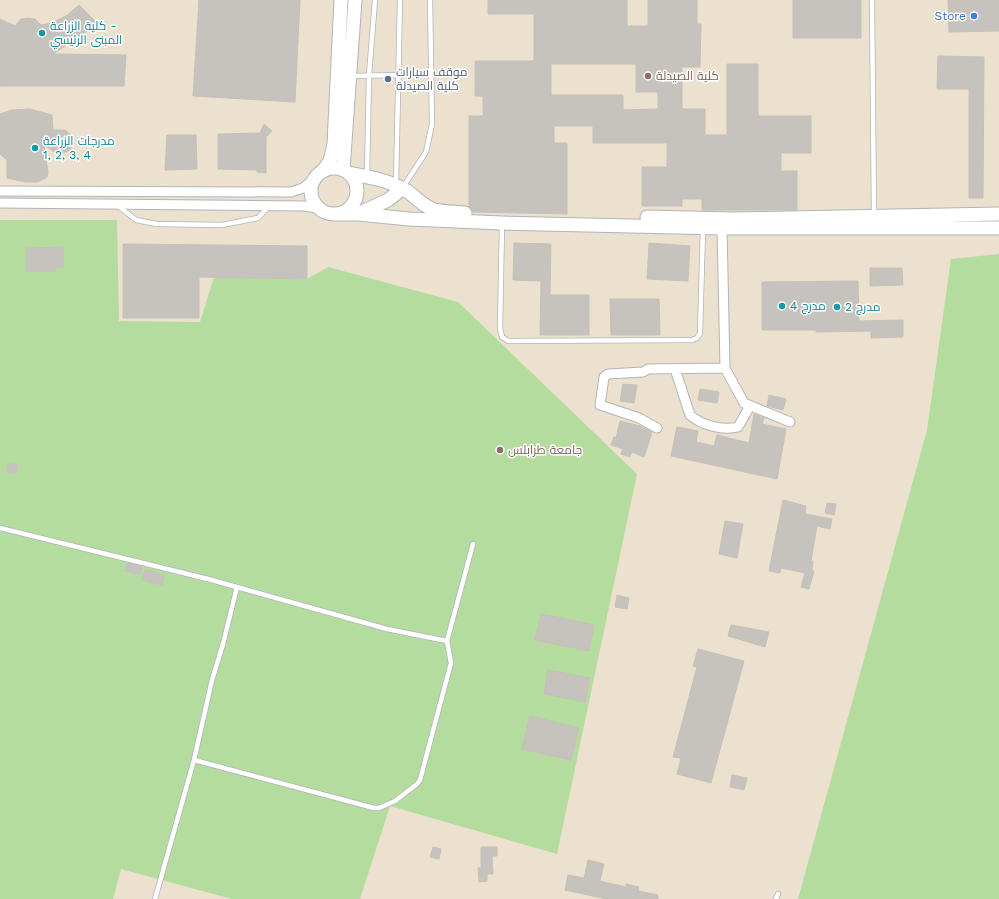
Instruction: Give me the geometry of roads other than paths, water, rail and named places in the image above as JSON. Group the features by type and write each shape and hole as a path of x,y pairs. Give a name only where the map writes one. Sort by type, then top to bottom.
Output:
{"street":[{"path":"318,208 312,199 311,189 319,175 330,162 334,144 341,0"},
{"path":"337,214 350,208 357,197 356,184 346,172 350,76 356,0"},
{"path":"0,191 291,192 303,188 329,169 367,177 398,187 434,210 469,214 732,219 874,218 999,214"},
{"path":"358,214 388,200 398,187"},
{"path":"0,203 269,206 318,208 327,213 337,214 502,223 703,228 999,228"},
{"path":"722,228 725,368 744,403 790,422"},
{"path":"657,428 639,418 600,405 604,377 608,374 643,372 648,369 725,368"},
{"path":"675,369 690,415 695,420 730,429 738,427 750,406"}],"lane":[{"path":"367,177 369,75 375,0"},
{"path":"398,187 397,168 400,0"},
{"path":"398,187 426,152 432,124 430,0"},
{"path":"872,0 874,218"},
{"path":"350,76 399,75"},
{"path":"117,205 136,220 157,224 222,225 258,218 269,206"},
{"path":"502,223 500,328 502,338 508,341 692,340 697,338 700,333 703,228"},
{"path":"0,528 237,587 387,629 447,641"},
{"path":"194,760 374,808 379,808 395,801 417,784 420,780 451,663 447,641 473,544"},
{"path":"155,899 194,760 212,680 223,644 237,587"},
{"path":"776,899 778,894"}],"place":[{"name":"Store","path":"974,16"},
{"name":"كلية الزراعة - المبنى الرئيسي","path":"42,33"},
{"name":"كلية الصيدلة","path":"648,76"},
{"name":"موقف سيارات كلية الصيدلة","path":"388,79"},
{"name":"مدرجات الزراعة 1, 2, 3, 4","path":"35,148"},
{"name":"مدرج 4","path":"782,306"},
{"name":"مدرج 2","path":"837,307"},
{"name":"جامعة طرابلس","path":"500,450"}]}
